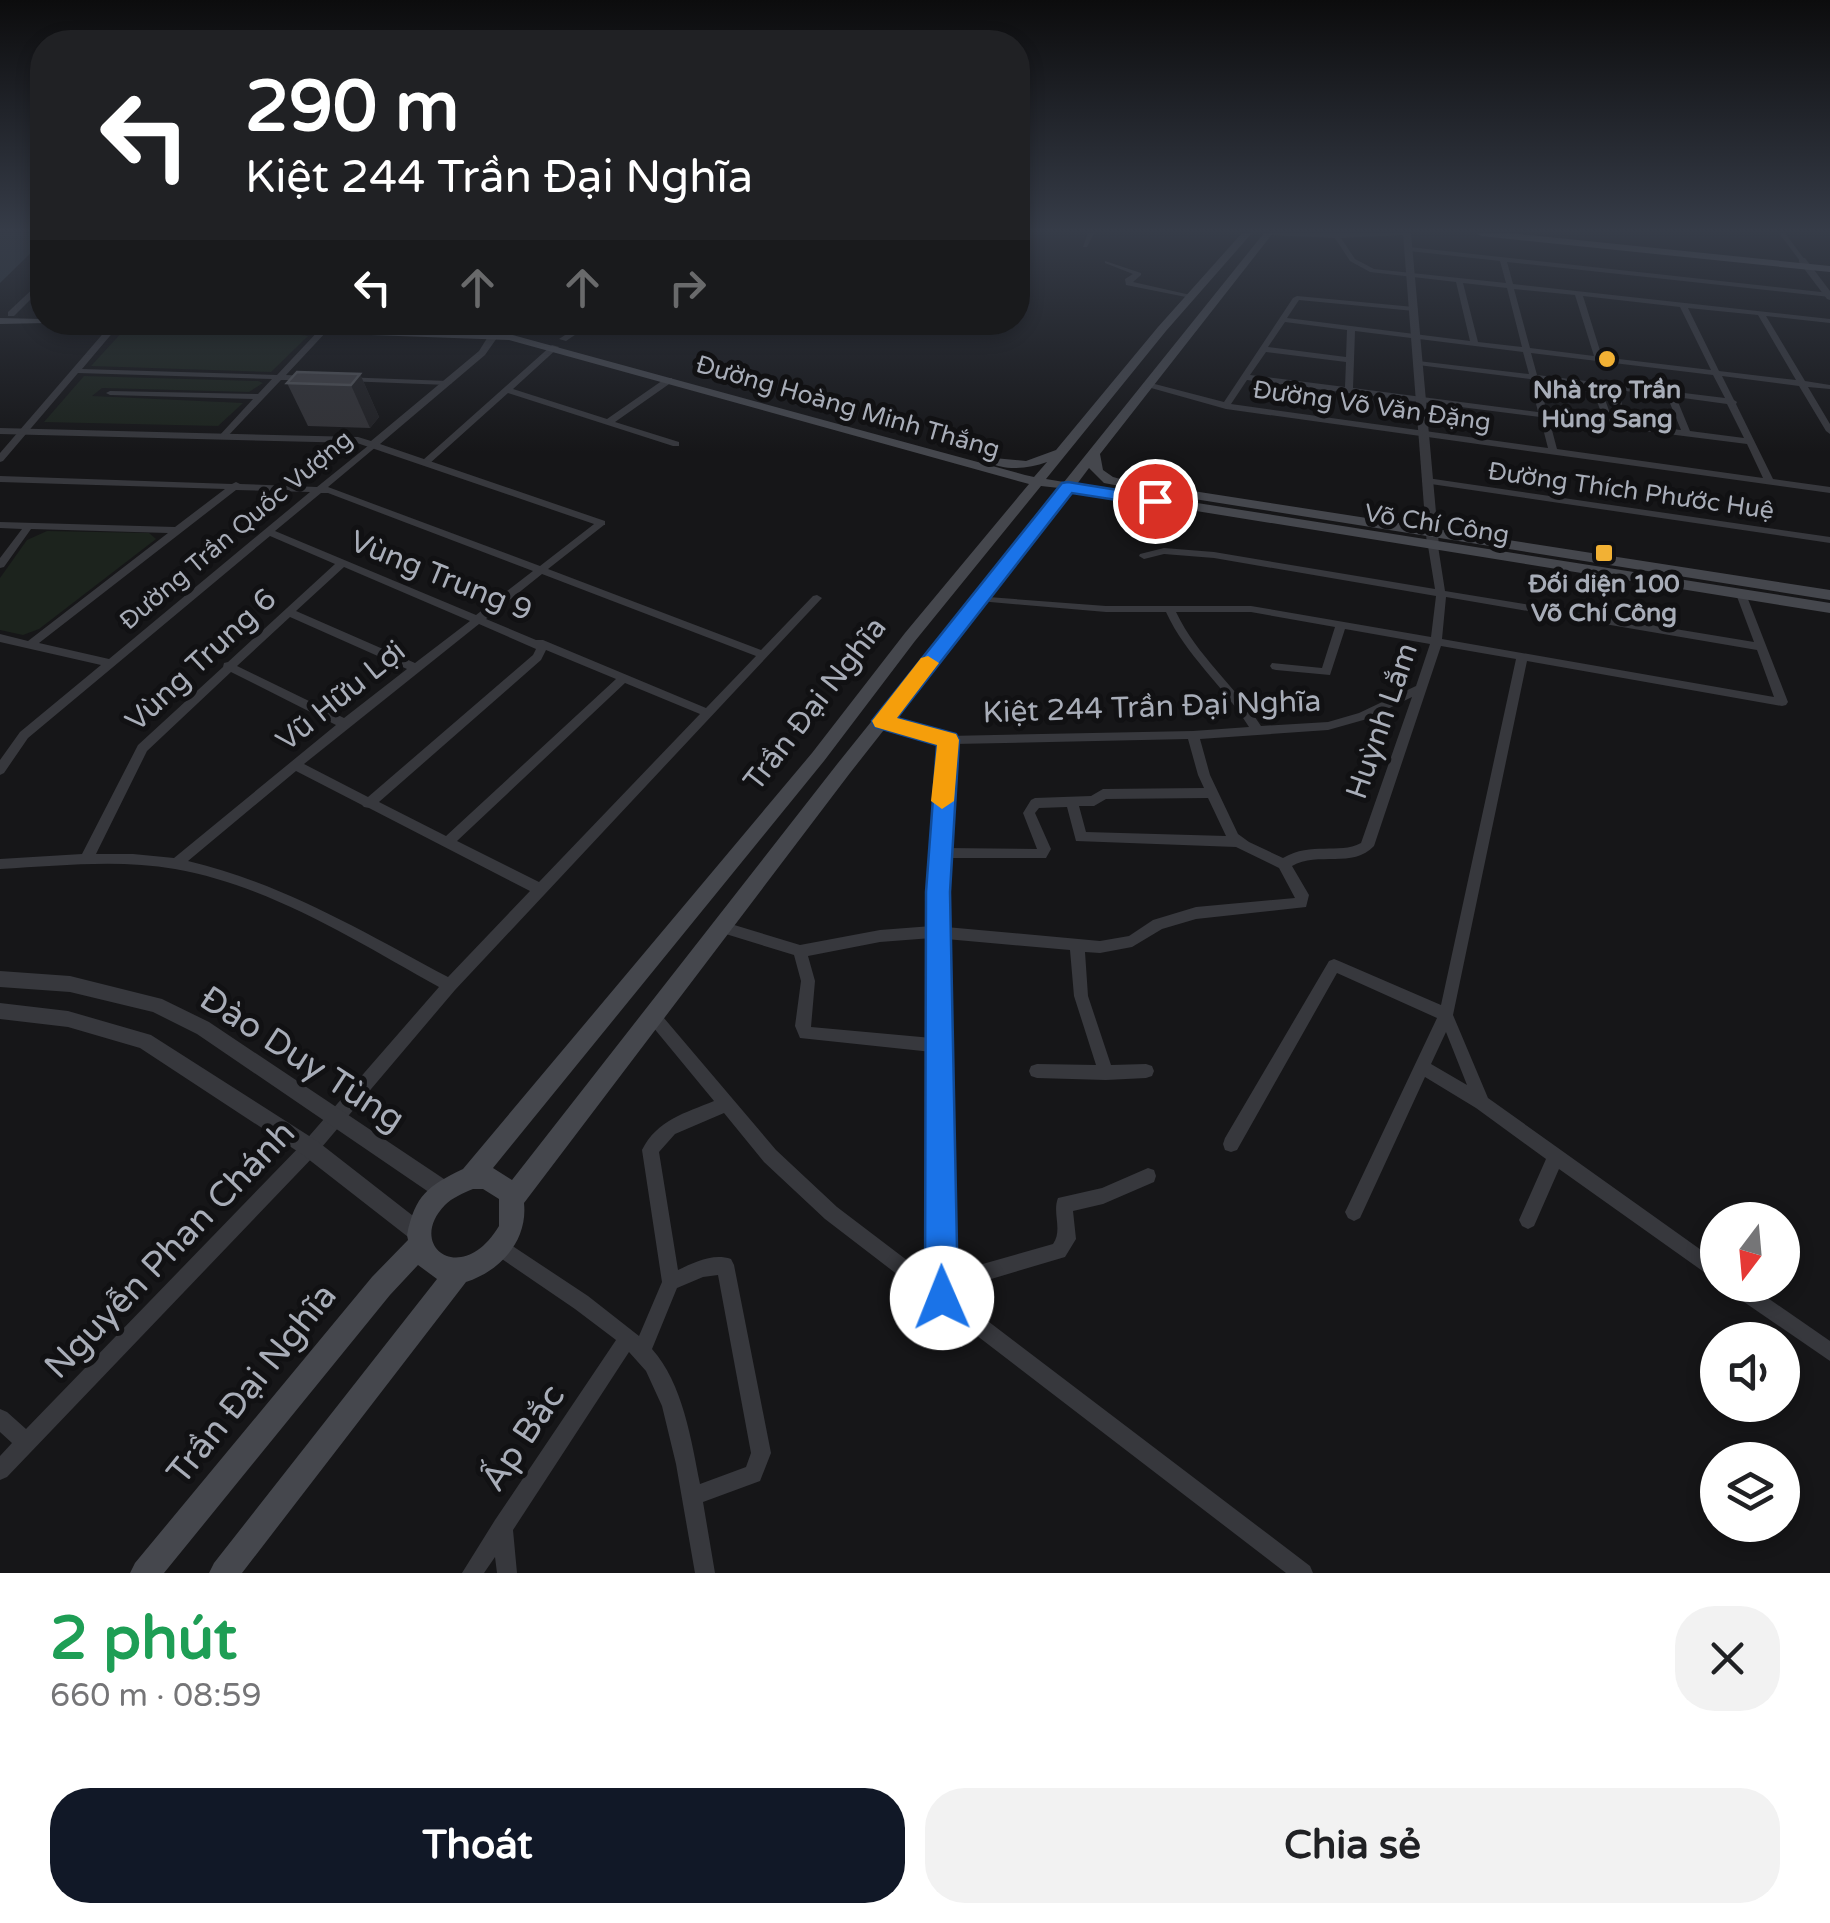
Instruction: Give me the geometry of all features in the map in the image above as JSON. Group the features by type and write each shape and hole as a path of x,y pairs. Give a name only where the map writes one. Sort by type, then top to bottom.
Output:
{"main road":[{"name":"Trần Đại Nghĩa","path":"471,1177 818,757 910,637 1182,306"},
{"name":"Trần Đại Nghĩa","path":"512,1199 844,768 1208,306"},
{"path":"4,317 30,318"},
{"path":"1162,329 1185,334"},
{"name":"Đường Hoàng Minh Thắng","path":"523,335 1040,478"},
{"name":"Đường Hoàng Minh Thắng","path":"674,376 951,462 1040,478"},
{"path":"991,462 1033,464 1064,448"},
{"path":"1094,453 1092,463 1098,473 1130,486"},
{"path":"951,462 1009,485 1014,500 1006,520"},
{"name":"Võ Chí Công","path":"1040,478 1066,488 1830,608"},
{"name":"Võ Chí Công","path":"1066,488 1130,486 1433,544 1830,594"},
{"path":"818,757 844,768"},
{"path":"471,1177 499,1182 512,1199 513,1218 500,1247 487,1259 460,1270 441,1270 429,1263 419,1239 429,1205 443,1190 471,1177"},
{"name":"Trần Đại Nghĩa","path":"144,1573 419,1239"},
{"path":"224,1573 460,1270"}],"street":[{"path":"1226,406 1293,306"},
{"path":"1391,306 1414,309 1433,544"},
{"path":"1465,306 1474,344"},
{"path":"1517,306 1553,452"},
{"path":"1582,306 1600,359"},
{"path":"1684,306 1770,482"},
{"path":"1695,306 1830,321"},
{"path":"1761,314 1830,431"},
{"path":"1284,320 1830,387"},
{"path":"1349,390 1351,328"},
{"path":"0,459 107,335"},
{"path":"223,436 320,335"},
{"name":"Đường Trần Quốc Vượng","path":"0,770 18,740 482,353 492,335"},
{"path":"426,462 571,335"},
{"path":"1263,349 1350,360"},
{"path":"1418,363 1733,402"},
{"path":"76,371 312,378"},
{"path":"609,422 674,376"},
{"path":"1244,377 1752,442"},
{"path":"328,379 448,382"},
{"name":"Đường Võ Văn Đặng","path":"1148,384 1226,406 1830,490"},
{"path":"1595,384 1610,424"},
{"path":"1610,386 1626,426"},
{"path":"507,390 676,444"},
{"path":"110,392 260,398"},
{"path":"1670,394 1686,434"},
{"path":"0,431 374,444 601,523"},
{"path":"0,479 322,489 764,655"},
{"name":"Đường Thích Phước Huệ","path":"1427,480 1830,540"},
{"path":"29,645 236,486"},
{"name":"Vũ Hữu Lợi","path":"176,864 345,724 601,523"},
{"path":"0,525 179,530"},
{"path":"0,566 28,526"},
{"name":"Vùng Trung 9","path":"270,532 539,643 537,657 368,804"},
{"name":"Huỳnh Lắm","path":"1284,864 1305,852 1355,854 1366,846 1436,643 1441,595 1433,544"},
{"path":"1144,556 1164,552 1214,555 1761,648"},
{"name":"Vùng Trung 6","path":"86,860 142,748 342,563"},
{"path":"979,598 1170,610 1252,609 1782,702 1741,594"},
{"name":"Nguyễn Phan Chánh","path":"0,1470 310,1148 450,984 817,598"},
{"path":"1170,610 1192,654 1244,706 1258,731"},
{"path":"288,612 415,668"},
{"path":"1276,666 1326,672 1341,625"},
{"path":"0,638 111,663"},
{"path":"539,643 708,713"},
{"path":"1354,1212 1446,1015 1522,658"},
{"path":"228,666 345,724"},
{"path":"447,844 625,677"},
{"name":"Kiệt 244 Trần Đại Nghĩa","path":"883,721 948,740 1193,736 1328,726 1363,716 1418,690"},
{"path":"1193,736 1221,817 1240,842"},
{"path":"0,742 18,740"},
{"path":"941,1292 938,853 948,740"},
{"path":"294,765 539,889"},
{"path":"938,853 1041,854 1044,849 1030,806 1094,801 1103,794 1211,793"},
{"path":"721,928 800,952 880,936 938,932 1100,948 1132,941 1158,924 1196,913 1301,903 1302,895 1284,864 1240,842 1082,837 1072,802"},
{"path":"0,864 86,860 176,864 296,903 450,984"},
{"path":"1077,946 1081,996 1106,1074"},
{"path":"800,952 808,980 802,1026 806,1033 938,1045"},
{"path":"1231,1144 1334,966 1446,1015 1482,1103"},
{"name":"Đào Duy Tùng","path":"0,979 70,984 156,1005 203,1028 443,1190"},
{"path":"0,1011 68,1018 146,1041 310,1148 419,1239"},
{"path":"653,1016 770,1156 831,1213 941,1292 1303,1573"},
{"path":"1423,1068 1482,1103 1700,1260"},
{"path":"1037,1070 1106,1074 1146,1071"},
{"path":"691,1498 752,1474 761,1453 725,1266 702,1268 671,1282 650,1150 669,1128 726,1104"},
{"path":"1528,1220 1555,1159"},
{"path":"941,1292 1059,1251 1067,1239 1064,1204 1113,1193 1148,1176"},
{"path":"500,1247 653,1364 670,1404 705,1573"},
{"name":"Ấp Bắc","path":"472,1573 634,1346 671,1282"},
{"path":"1758,1302 1830,1352"},
{"path":"0,1419 26,1443"},
{"path":"502,1527 507,1573"}],"shaded area":[{"path":"119,335 308,336 271,372 91,366"},
{"path":"84,376 263,383 249,392 102,388 92,396 243,403 218,426 44,422"},
{"path":"47,531 149,533 156,539 39,629 23,635 0,630 0,578 27,540"}],"building":[{"path":"297,372 360,374 351,385 287,383"}],"slow traffic":[{"path":"928,663 883,721 948,740 942,801"}],"place":[{"name":"Nhà trọ Trần Hùng Sang","path":"1607,359"},
{"name":"Đối diện 100 Võ Chí Công","path":"1604,553"}],"route":[{"path":"942,1298 938,892 948,740 883,721 1068,487 1155,501"}]}
